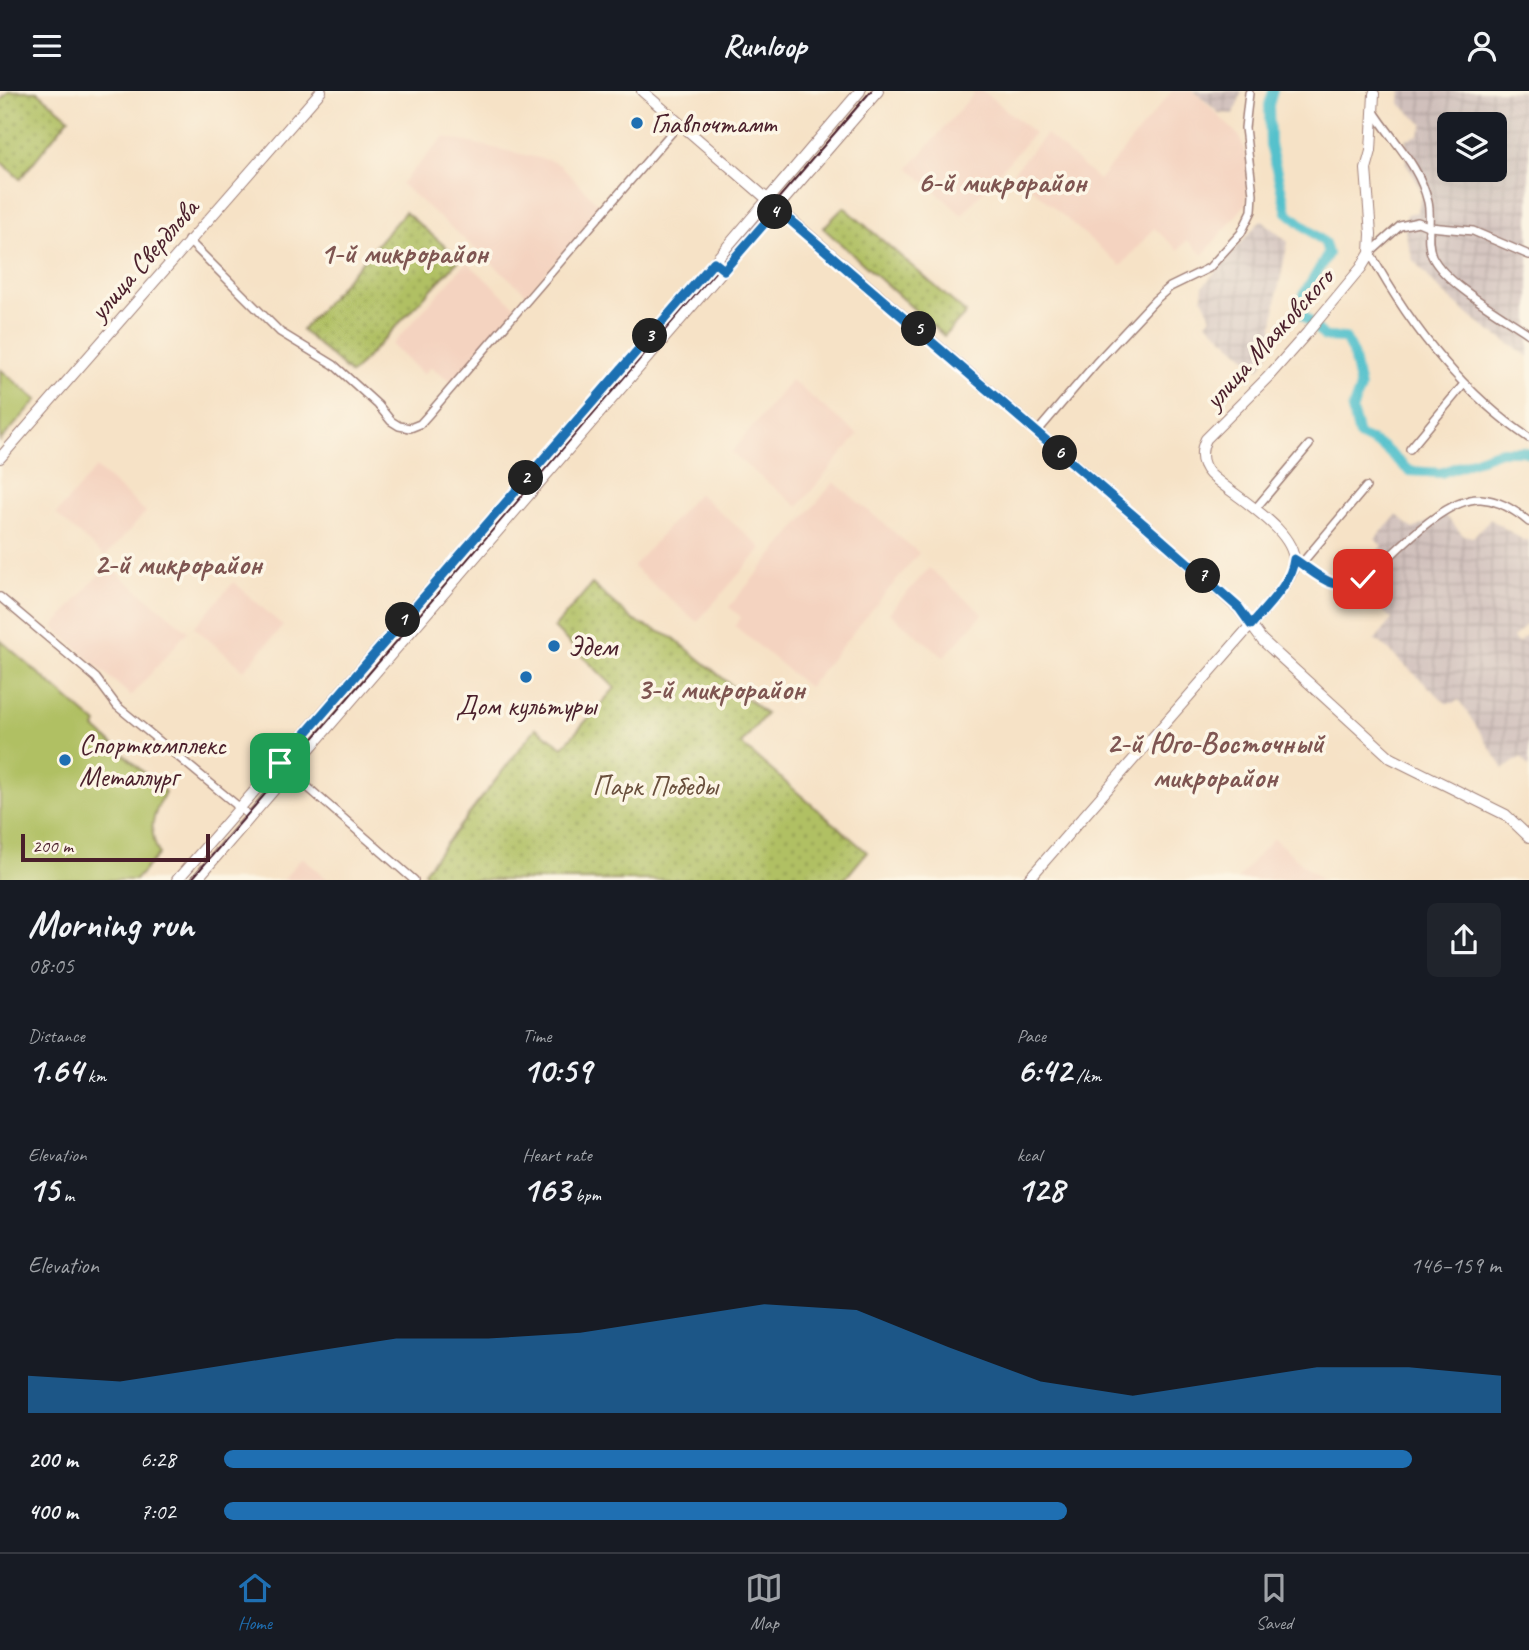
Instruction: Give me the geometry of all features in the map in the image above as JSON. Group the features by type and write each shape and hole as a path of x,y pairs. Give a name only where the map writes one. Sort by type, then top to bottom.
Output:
{"main road":[{"name":"улица Свердлова","path":"0,458 321,91"},
{"path":"642,91 1192,566 1239,608 1262,640 1391,758 1507,815 1529,837"},
{"path":"177,880 681,301 860,91"},
{"path":"197,880 878,91"},
{"path":"1370,253 1366,169 1371,151 1374,92"},
{"name":"улица Маяковского","path":"1256,508 1210,474 1201,453 1206,439 1268,377 1307,333 1361,268 1370,253"},
{"path":"1028,880 1286,582 1298,561 1284,538 1256,508"}],"street":[{"path":"1037,432 1155,300 1170,287 1209,268 1241,233 1252,211 1253,194 1245,128 1249,93"},
{"path":"1373,109 1391,139 1413,163 1422,180 1429,206 1432,256 1464,290 1529,334"},
{"path":"188,240 280,332 334,365 378,405 391,421 410,428 420,424 429,414 678,124"},
{"path":"809,151 820,159"},
{"path":"1529,255 1473,231 1430,227 1418,222 1400,226 1370,253 1438,355 1464,384 1529,438"},
{"path":"714,262 724,270"},
{"path":"681,301 691,309"},
{"path":"661,323 671,332"},
{"path":"633,356 643,365"},
{"path":"1410,449 1464,384"},
{"path":"603,390 613,399"},
{"path":"574,423 584,432"},
{"path":"1256,508 1309,445"},
{"path":"546,456 556,465"},
{"path":"1366,487 1298,561 1328,582 1340,586 1354,584 1372,574 1407,540 1446,510 1475,499 1489,500 1514,510 1529,522"},
{"path":"0,597 96,678 117,706 251,817"},
{"path":"377,650 388,659"},
{"path":"280,763 414,880"},
{"path":"215,837 226,846"}],"shaded area":[{"path":"976,91 983,91 1034,133 962,215 909,168"},
{"path":"1172,91 1194,91 1240,137 1248,160 1246,204 1203,255 1187,240 1178,250 1154,228 1121,266 1013,172 1046,134 1099,180"},
{"path":"1194,91 1242,91 1234,114 1219,113"},
{"path":"1401,91 1529,91 1529,357 1478,323 1440,290 1413,260 1405,231 1407,214 1417,212 1422,197 1419,184 1406,163 1406,139 1418,135 1424,125 1400,104"},
{"path":"444,137 560,165 602,208 527,294 401,184"},
{"path":"1261,220 1288,242 1277,294 1270,352 1259,369 1206,322 1211,317 1202,297 1203,286"},
{"path":"467,262 516,307 453,383 431,367 423,374 392,345"},
{"path":"791,380 858,435 798,507 731,453"},
{"path":"96,468 146,512 105,557 56,514"},
{"path":"834,482 919,553 808,687 735,626 741,617 729,607"},
{"path":"698,493 762,548 697,622 633,567"},
{"path":"1444,514 1463,535 1473,537 1490,519 1523,540 1529,540 1529,622 1513,638 1518,643 1529,633 1529,768 1521,757 1504,769 1459,700 1446,703 1381,643 1374,641 1392,619 1357,588 1360,572 1382,546 1375,539 1397,515 1413,529"},
{"path":"107,565 188,631 131,696 53,627"},
{"path":"929,568 983,614 944,657 889,613"},
{"path":"234,582 283,626 244,670 194,627"},
{"path":"1273,838 1321,880 1237,880"},
{"path":"302,857 328,880 283,880"}],"green space":[{"path":"9,91 37,91 69,118 20,179 0,161 0,101"},
{"path":"844,207 966,313 944,336 823,228"},
{"path":"405,212 460,259 351,374 302,330"},
{"path":"0,369 37,400 0,441"},
{"name":"Парк Победы","path":"592,584 634,621 674,638 766,714 741,744 867,852 844,880 432,880 424,872 536,728 563,747 615,688 554,628"},
{"name":"Спорткомплекс Металлург","path":"0,640 97,724 95,728 165,792 157,808 152,829 159,854 135,880 0,880"}],"waterway":[{"path":"1273,91 1269,105 1270,145 1287,212 1325,243 1328,254 1304,294 1302,314 1325,337 1345,338 1353,354 1360,388 1352,410 1359,435 1383,447 1409,471 1441,473 1500,451 1529,453"}],"tram line":[{"path":"191,880 871,91"}],"place":[{"name":"Главпочтамт","path":"637,123"},
{"name":"Эдем","path":"554,646"},
{"name":"Дом культуры","path":"526,677"},
{"name":"Спорткомплекс Металлург","path":"65,760"}],"district":[{"name":"6-й микрорайон","path":"1002,182"},
{"name":"1-й микрорайон","path":"404,253"},
{"name":"2-й микрорайон","path":"178,564"},
{"name":"3-й микрорайон","path":"721,689"},
{"name":"2-й Юго-Восточный микрорайон","path":"1215,760"}],"route":[{"path":"280,763 714,262 724,270 777,209 1147,527 1239,608 1251,625 1286,582 1293,569 1294,559 1328,582 1340,586 1354,584 1363,579"}]}
